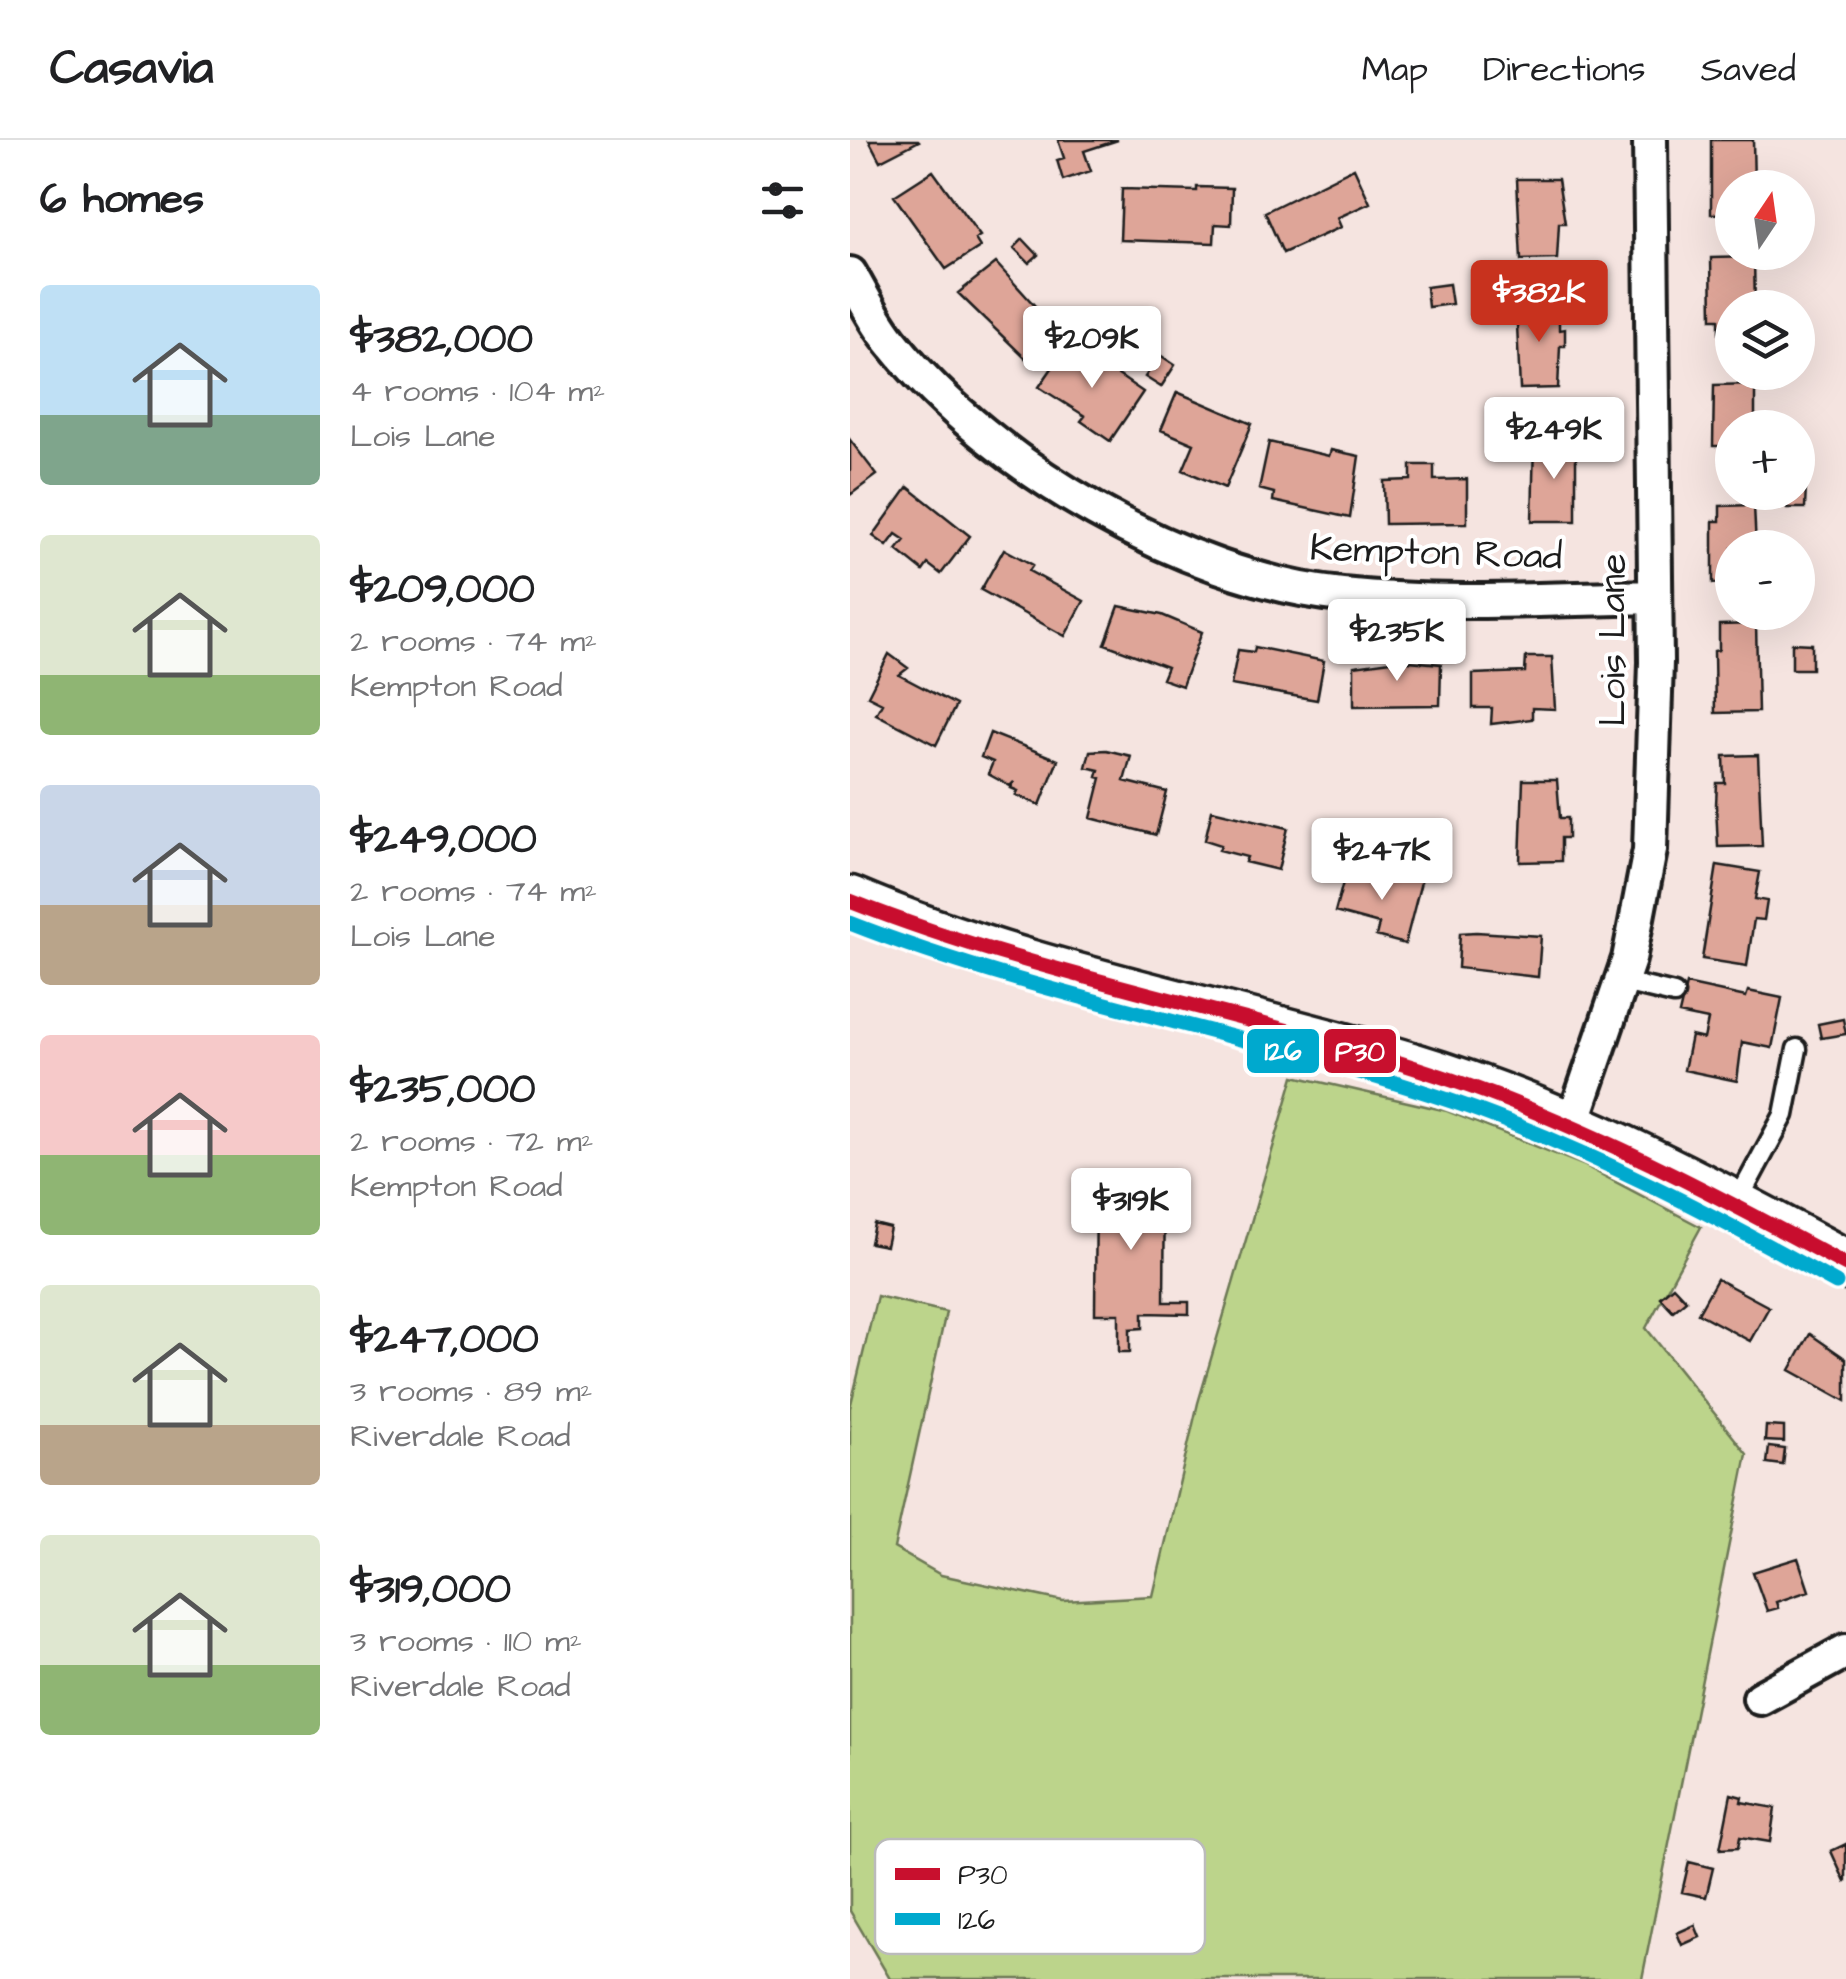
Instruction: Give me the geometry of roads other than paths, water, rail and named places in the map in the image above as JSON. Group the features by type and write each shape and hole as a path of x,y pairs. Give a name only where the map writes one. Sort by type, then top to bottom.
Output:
{"main road":[{"path":"850,901 989,955 1413,1068 1571,1128 1736,1204 1846,1265"}],"street":[{"name":"Lois Lane","path":"1571,1128 1640,921 1650,850 1656,662 1650,140"},
{"name":"Kempton Road","path":"850,274 892,344 953,405 1034,473 1097,512 1226,567 1288,587 1342,596 1654,597"},
{"path":"1760,1698 1846,1651"}],"lane":[{"path":"1622,982 1674,994"},
{"path":"1736,1204 1784,1114 1797,1049"}]}
